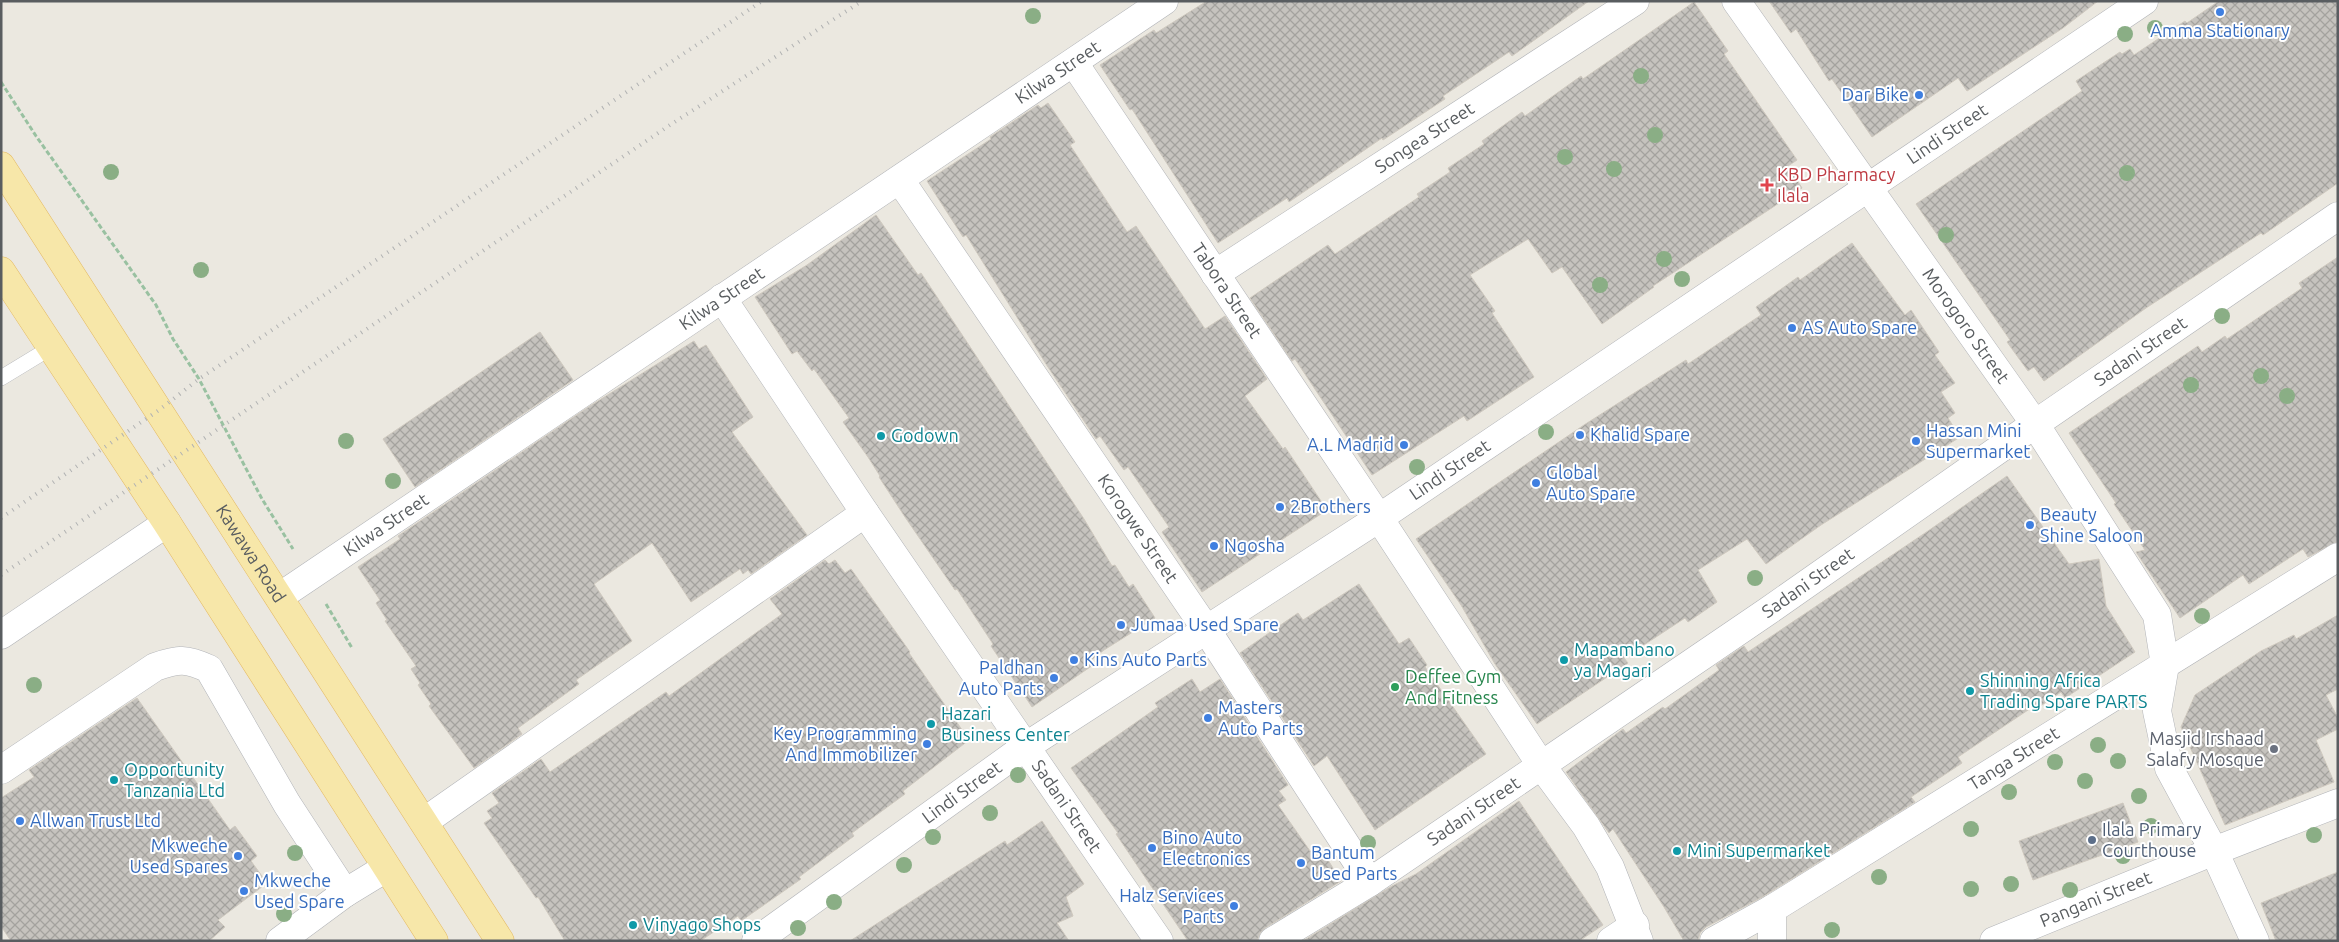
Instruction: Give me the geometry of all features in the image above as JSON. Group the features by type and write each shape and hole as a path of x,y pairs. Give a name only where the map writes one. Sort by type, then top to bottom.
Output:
{"main road":[{"name":"Kawawa Road","path":"1,166 500,941"},
{"path":"1,271 167,523 434,941"}],"street":[{"name":"Kilwa Street","path":"279,597 1164,1"},
{"name":"Songea Street","path":"1215,274 1635,1"},
{"name":"Morogoro Street","path":"1736,1 2034,424 2157,615 2165,665 2157,711 2169,768 2214,851 2255,941"},
{"name":"Lindi Street","path":"756,941 1025,747 1379,518 2144,1"},
{"name":"Tabora Street","path":"1074,63 1379,518 1540,765 1595,843 1610,867 1637,933"},
{"name":"Korogwe Street","path":"900,180 1206,629 1370,882"},
{"name":"Sadani Street","path":"1273,941 1370,882 1768,611 2034,424 2338,216"},
{"name":"Sadani Street","path":"722,298 865,513 1159,941"},
{"path":"425,822 865,513"},
{"path":"1,635 167,523"},
{"name":"Tanga Street","path":"1714,941 1772,909 2338,557"},
{"path":"1,770 155,667 180,659 195,662 209,670 287,804 345,893"},
{"name":"Pangani Street","path":"1994,941 2214,851 2338,803"},
{"path":"280,941 345,893 386,868"},
{"path":"1772,909 1772,941"},
{"path":"1611,941 1637,933"}],"lane":[{"path":"1,378 52,347"}],"path":[{"path":"1,82 36,136 156,306 173,339 199,379 262,499 355,653"}],"building":[{"path":"1207,1 1589,1 1512,56 1509,52 1443,96 1445,99 1383,140 1382,138 1289,202 1287,198 1218,243 1132,109 1130,110 1100,65 1154,30 1156,33"},
{"path":"1769,1 2098,1 2063,28 1967,91 1958,78 1872,137 1832,79 1829,81 1796,29 1791,33"},
{"path":"2219,1 2338,1 2338,183 2263,235 2261,233 2146,308 2044,381 2034,367 2028,371 2007,342 2010,340 1916,204 2082,91 2076,81 2120,52 2122,54 2130,49 2134,55"},
{"path":"1694,2 1728,51 1724,54 1797,160 1788,166 1802,188 1653,286 1602,324 1562,267 1552,273 1528,239 1470,275 1495,311 1492,313 1534,377 1467,421 1464,416 1372,475 1295,359 1292,361 1250,298 1328,245 1335,254 1419,197 1417,194 1450,172 1448,168 1484,144 1482,141 1522,112 1525,116 1581,76 1583,79"},
{"path":"1048,103 1075,142 1070,145 1127,232 1136,226 1205,329 1225,316 1267,379 1245,396 1283,449 1285,447 1327,510 1202,592 1162,532 1169,527 1128,467 1124,470 1100,436 1096,439 1046,364 966,235 963,237 927,181 991,139 990,137 1038,105 1041,108"},
{"path":"876,215 918,275 921,273 1084,519 1112,566 1115,565 1129,587 1133,584 1155,618 1104,650 1090,661 1093,665 1032,707 991,646 993,644 957,589 955,590 905,517 868,457 843,422 849,418 814,369 812,371 797,351 792,354 755,297 807,265"},
{"path":"1852,243 1905,315 1911,310 1939,352 1935,355 1955,383 1941,392 1955,413 1948,418 1960,437 1821,525 1766,564 1747,539 1698,570 1717,602 1688,622 1685,618 1624,658 1628,663 1537,724 1495,664 1461,605 1416,539 1584,425 1686,360 1688,364 1761,315 1756,307 1798,277 1800,280"},
{"path":"2338,257 2338,541 2308,557 2303,549 2249,584 2243,575 2180,618 2136,552 2145,550 2069,433 2198,346 2202,352 2225,336 2227,339 2302,288 2299,283"},
{"path":"540,332 573,380 415,487 383,439"},
{"path":"694,341 699,349 706,345 753,417 732,432 807,535 751,574 748,570 743,574 740,569 691,602 652,543 594,584 632,641 576,680 579,684 518,728 522,734 474,768 429,706 431,704 418,685 420,683 411,669 416,666 385,621 387,620 376,603 380,600 358,567 400,539 398,536 590,406"},
{"path":"2007,476 2069,564 2099,559 2106,606 2135,652 2065,698 2061,692 2036,709 2034,706 1958,757 1962,763 1911,797 1915,802 1764,896 1706,927 1700,933 1698,941 1684,941 1613,829 1609,833 1566,772 1623,729 1626,733 1663,707 1665,709 1719,670 1716,665 1744,646 1748,652"},
{"path":"825,560 829,564 835,560 845,573 851,569 969,740 903,791 905,794 852,833 854,836 799,877 801,879 741,921 738,916 700,941 565,941 538,897 536,898 484,823 492,818 487,811 499,803 492,793 541,759 550,772 666,692 669,696 782,614 770,599"},
{"path":"1359,584 1399,644 1409,638 1427,665 1425,667 1486,754 1375,830 1327,756 1314,766 1240,653 1298,613 1303,620"},
{"path":"2338,615 2338,689 2326,695 2338,718 2338,729 2316,740 2334,782 2225,825 2181,727 2195,695 2261,651 2294,635 2296,639"},
{"path":"1192,679 1200,692 1220,679 1288,785 1279,791 1286,800 1278,805 1310,851 1316,857 1323,852 1341,881 1265,928 1260,933 1257,941 1188,941 1116,834 1118,833 1071,768 1158,707 1155,703"},
{"path":"137,698 230,830 235,826 257,856 251,861 267,883 218,920 225,927 209,941 11,941 1,926 1,798 34,777 29,770"},
{"path":"1519,801 1603,925 1579,941 1303,941 1392,886 1416,874"},
{"path":"2123,803 2138,842 2033,880 2019,841"},
{"path":"1042,821 1084,884 1066,897 1073,916 1057,923 1069,941 850,941 1005,841 1007,845"},
{"path":"2338,872 2338,941 2276,941 2261,903"}],"railway":[{"path":"1,518 159,410 199,379 762,1"},
{"path":"1,575 670,125 862,1"}],"place":[{"name":"Amma Stationary","path":"2220,12"},
{"name":"Dar Bike","path":"1919,95"},
{"name":"KBD Pharmacy Ilala","path":"1767,185"},
{"name":"AS Auto Spare","path":"1792,328"},
{"name":"Khalid Spare","path":"1580,435"},
{"name":"Godown","path":"881,436"},
{"name":"Hassan Mini Supermarket","path":"1916,441"},
{"name":"A.L Madrid","path":"1404,445"},
{"name":"Global Auto Spare","path":"1536,483"},
{"name":"2Brothers","path":"1280,507"},
{"name":"Beauty Shine Saloon","path":"2030,525"},
{"name":"Ngosha","path":"1214,546"},
{"name":"Jumaa Used Spare","path":"1121,625"},
{"name":"Kins Auto Parts","path":"1074,660"},
{"name":"Mapambano ya Magari","path":"1564,660"},
{"name":"Paldhan Auto Parts","path":"1054,678"},
{"name":"Deffee Gym And Fitness","path":"1395,687"},
{"name":"Shinning Africa Trading Spare PARTS","path":"1970,691"},
{"name":"Masters Auto Parts","path":"1208,718"},
{"name":"Hazari Business Center","path":"931,724"},
{"name":"Key Programming And Immobilizer","path":"927,744"},
{"name":"Masjid Irshaad Salafy Mosque","path":"2274,749"},
{"name":"Opportunity Tanzania Ltd","path":"114,780"},
{"name":"Allwan Trust Ltd","path":"20,821"},
{"name":"Ilala Primary Courthouse","path":"2092,840"},
{"name":"Bino Auto Electronics","path":"1152,848"},
{"name":"Mini Supermarket","path":"1677,851"},
{"name":"Mkweche Used Spares","path":"238,856"},
{"name":"Bantum Used Parts","path":"1301,863"},
{"name":"Mkweche Used Spare","path":"244,891"},
{"name":"Halz Services Parts","path":"1234,906"},
{"name":"Vinyago Shops","path":"633,925"}]}
